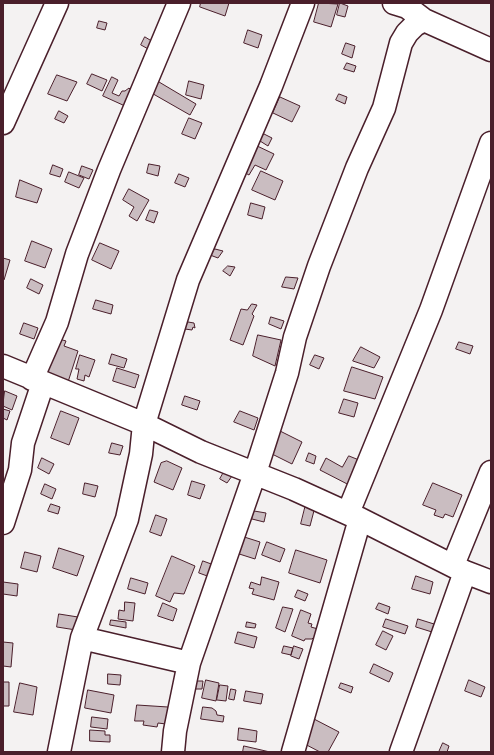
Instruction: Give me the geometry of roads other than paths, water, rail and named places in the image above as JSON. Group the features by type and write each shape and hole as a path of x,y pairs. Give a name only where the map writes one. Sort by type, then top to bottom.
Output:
{"street":[{"path":"3,123 57,3"},
{"path":"3,523 20,470 23,443 38,381 77,254 109,170 179,3"},
{"path":"60,752 82,638 127,519 141,454 144,424 188,280 270,86 303,3"},
{"path":"394,3 407,7 424,20 491,50"},
{"path":"173,752 175,731 189,663 255,472 287,373 295,337 319,266 357,168 384,108 401,43 407,33 415,25 424,20"},
{"path":"293,752 354,516 431,310 491,143"},
{"path":"3,366 144,424 201,452 255,472 354,516 459,569 491,582"},
{"path":"401,752 491,472"},
{"path":"82,638 189,663"}]}
